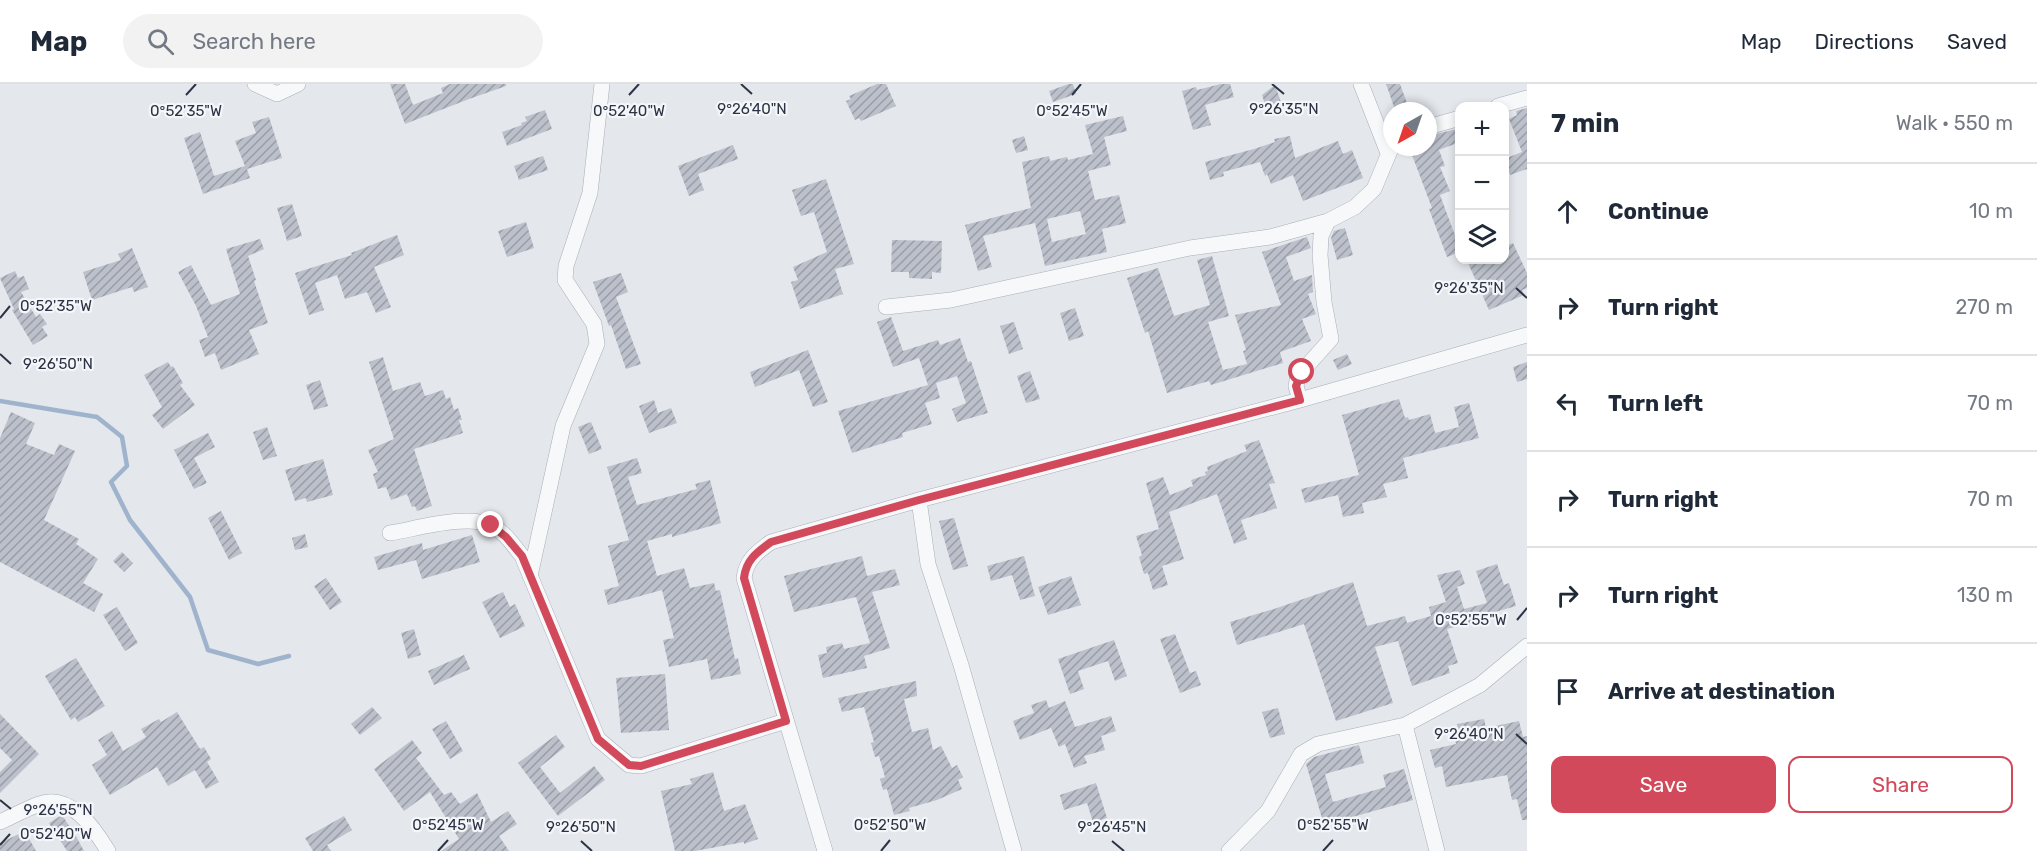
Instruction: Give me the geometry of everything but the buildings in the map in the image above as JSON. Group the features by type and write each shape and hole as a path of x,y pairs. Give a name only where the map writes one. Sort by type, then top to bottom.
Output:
{"street":[{"path":"255,84 277,94 298,84"},
{"path":"530,576 563,426 597,344 594,324 566,280 566,266 590,193 602,84"},
{"path":"1362,84 1383,133"},
{"path":"1509,103 1527,98"},
{"path":"1437,124 1455,119"},
{"path":"886,307 951,300 1190,248 1270,237 1328,220 1355,207 1374,189 1387,156"},
{"path":"1300,400 1296,386 1298,376 1331,339 1324,302 1320,255 1321,236 1328,220"},
{"path":"825,851 744,578 746,566 759,550 771,542 919,500 1300,400 1527,335"},
{"path":"919,500 928,564 961,665 1014,851"},
{"path":"390,533 467,520 491,525 506,537 522,556 598,739 629,765 641,766 786,721"},
{"path":"1229,851 1268,811 1301,754 1318,744 1405,725 1480,685 1527,646"},
{"path":"1405,725 1437,851"},
{"path":"0,822 42,803 60,803 75,810 85,819 108,851"}],"waterway":[{"path":"0,401 97,417 122,437 127,466 111,482 130,520 190,597 208,650 258,664 289,656"}],"route":[{"path":"491,525 506,537 522,556 598,739 629,765 641,766 786,721 744,578 746,566 759,550 771,542 919,500 1300,400 1296,386 1298,376 1302,372"}]}
